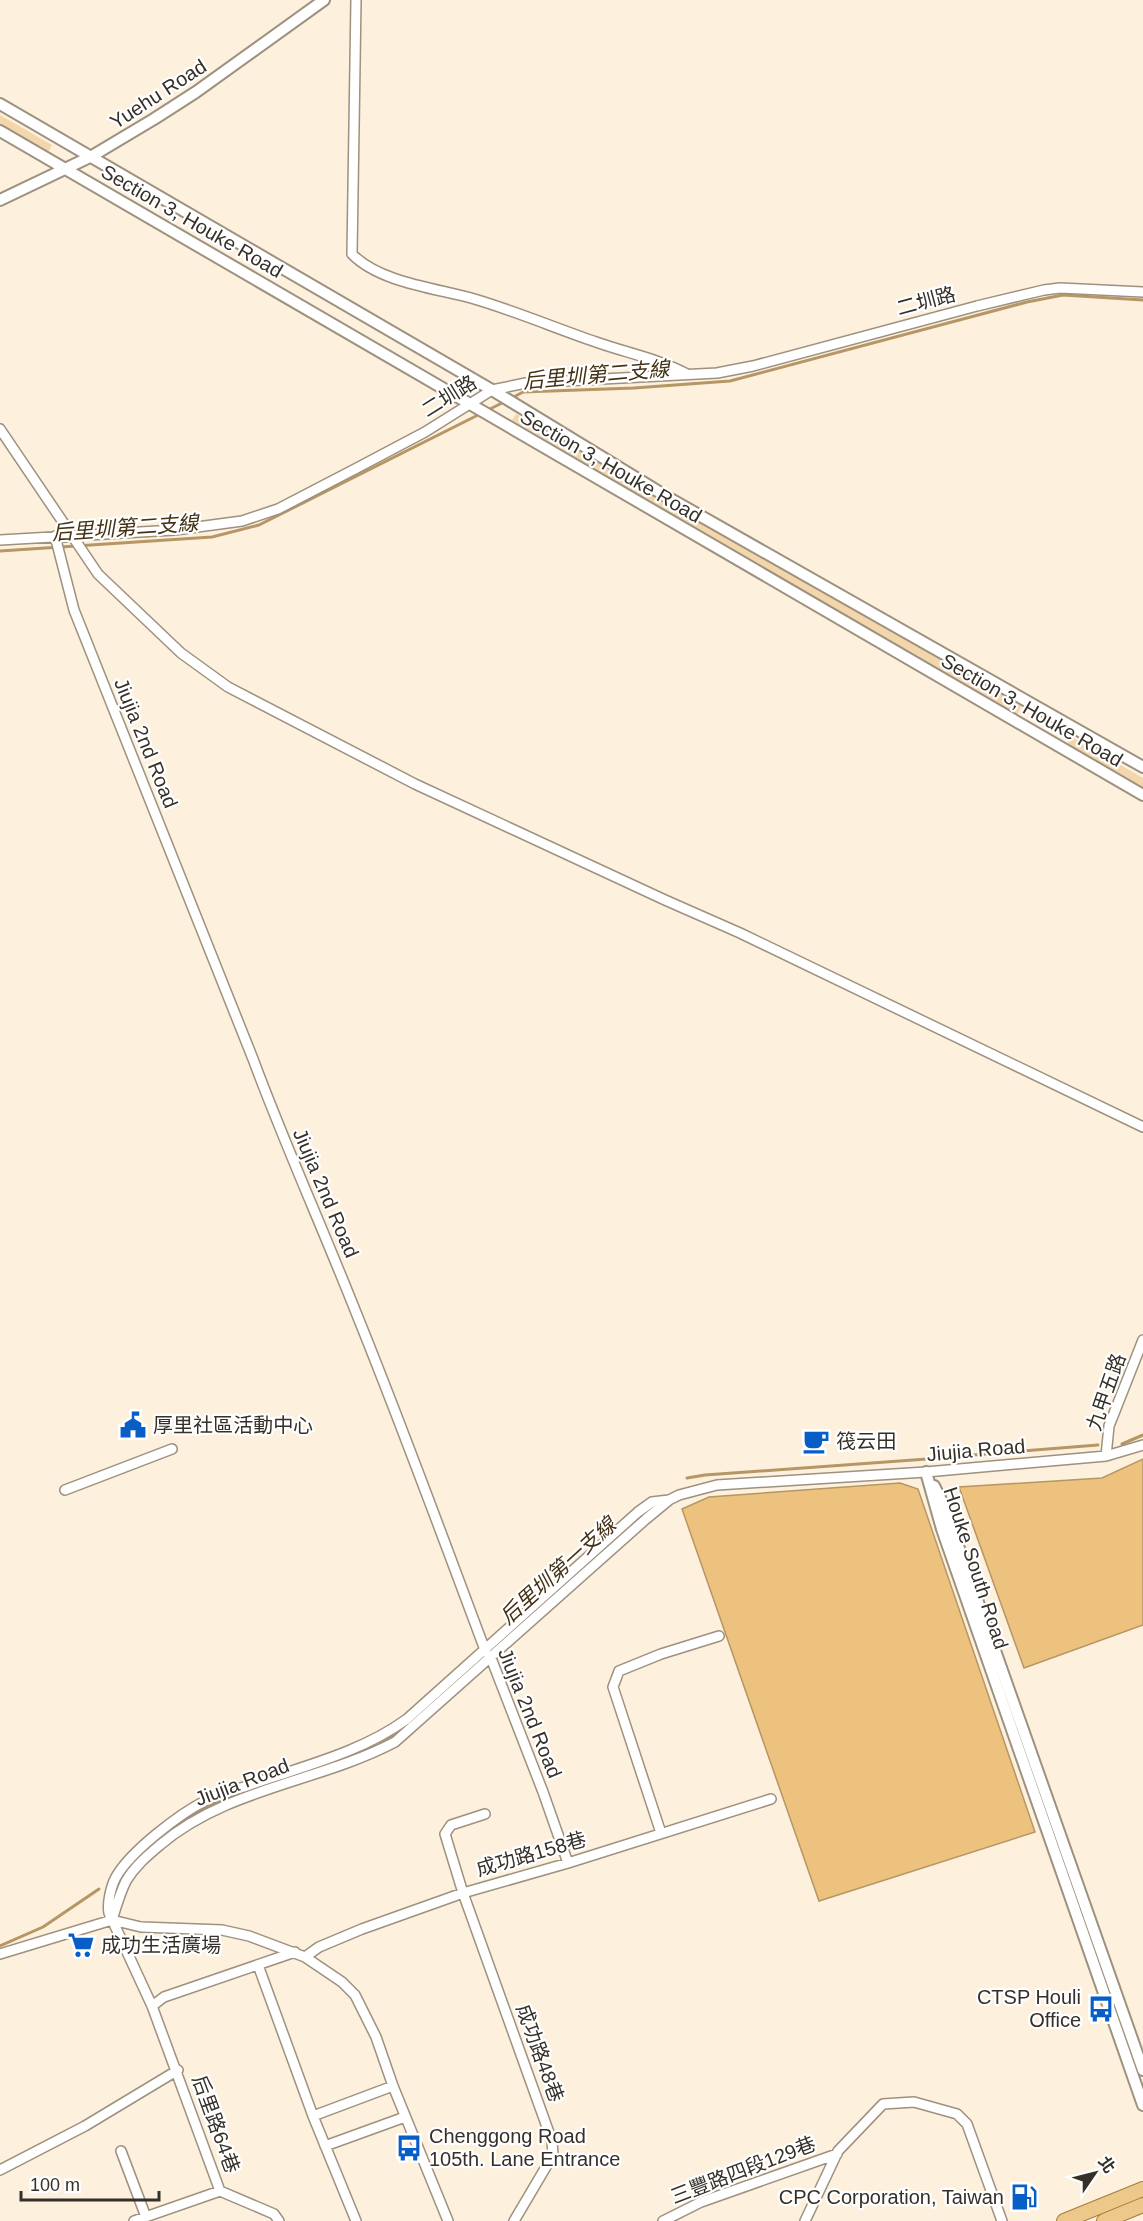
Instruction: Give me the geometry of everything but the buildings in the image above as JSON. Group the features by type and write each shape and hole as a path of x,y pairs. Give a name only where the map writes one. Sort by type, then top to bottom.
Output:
{"main road":[{"path":"1064,2221 1143,2189"},
{"path":"1104,2221 1143,2205"}],"street":[{"name":"Yuehu Road","path":"0,200 92,156 196,92 324,0"},
{"path":"356,0 352,254 362,264 400,280 473,298 622,351 667,364 688,375"},
{"name":"Section 3, Houke Road","path":"0,104 492,390 669,498 1143,767"},
{"name":"Section 3, Houke Road","path":"0,131 1143,795"},
{"name":"二圳路","path":"0,540 175,530 242,521 278,508 355,469 425,432 492,390 526,383 717,373 753,366 1044,290 1060,288 1143,292"},
{"path":"0,429 98,574 181,653 228,687 415,784 740,933 1143,1127"},
{"name":"Jiujia 2nd Road","path":"55,536 74,610 254,1059 280,1132 333,1255 390,1398 484,1650 491,1658 568,1863"},
{"name":"九甲五路","path":"1106,1456 1109,1426 1143,1340"},
{"name":"Jiujia Road","path":"112,1920 126,1882 141,1861 187,1824 215,1808 375,1753 395,1742 669,1500 691,1490 717,1485 926,1472 1106,1456 1143,1445"},
{"path":"65,1490 172,1449"},
{"name":"Houke South Road","path":"926,1472 942,1529 1055,1839 1139,2079 1143,2104"},
{"name":"Jiujia Road","path":"112,1920 108,1906 115,1878 134,1855 182,1816 206,1800 375,1740 407,1719 638,1512 652,1502 669,1500"},
{"path":"661,1833 613,1687 619,1671 661,1654 719,1636"},
{"name":"成功路158巷","path":"305,1957 320,1947 362,1929 463,1893 568,1863 771,1799"},
{"name":"成功路48巷","path":"485,1814 451,1825 445,1834 463,1893 552,2141 553,2155 514,2221"},
{"path":"0,1954 112,1920 141,1927 222,1930 249,1936 305,1957 342,1982 355,1995 376,2037 405,2117 448,2221"},
{"name":"后里路64巷","path":"112,1920 152,2006 178,2070 220,2190"},
{"name":"Houke South Road","path":"1094,1949 1143,2070"},
{"path":"152,2006 164,1997 295,1952"},
{"path":"258,1965 288,2051 356,2221"},
{"path":"0,2170 85,2126 178,2070"},
{"path":"313,2116 393,2086"},
{"path":"805,2221 837,2154 883,2104 914,2102 957,2114 967,2124 1002,2221"},
{"path":"325,2146 405,2117"},
{"path":"122,2151 146,2217"},
{"name":"三豐路四段129巷","path":"663,2221 701,2202 837,2154"},
{"path":"134,2221 220,2190 274,2214 279,2221"}],"shaded area":[{"path":"0,115 52,145 48,153 0,125"},
{"path":"516,414 1022,705 1016,717 512,420"},
{"path":"1070,736 1143,778 1143,789 1067,745"},
{"path":"1143,1459 1143,1625 1024,1668 959,1487 1102,1478"},
{"path":"900,1483 918,1489 1035,1832 819,1901 682,1509 709,1497"}],"waterway":[{"name":"后里圳第二支線","path":"510,399 523,392 634,388 730,381 1027,302 1063,295 1143,300"},
{"name":"后里圳第二支線","path":"486,411 504,402"},
{"name":"后里圳第二支線","path":"0,551 212,537 259,525 480,414"},
{"name":"后里圳第一支線","path":"1122,1444 1143,1435"},
{"name":"后里圳第一支線","path":"935,1458 1098,1445"},
{"name":"后里圳第一支線","path":"687,1478 927,1459"},
{"name":"后里圳第一支線","path":"507,1637 638,1520"},
{"name":"后里圳第一支線","path":"380,1744 400,1732"},
{"name":"后里圳第一支線","path":"330,1763 372,1748"},
{"name":"后里圳第一支線","path":"234,1796 285,1778"},
{"name":"后里圳第一支線","path":"174,1829 197,1812 226,1799"},
{"name":"后里圳第一支線","path":"137,1858 145,1852"},
{"name":"后里圳第一支線","path":"0,1946 43,1927 99,1889"}],"place":[{"name":"厚里社區活動中心","path":"133,1425"},
{"name":"筏云田","path":"816,1441"},
{"name":"成功生活廣場","path":"81,1945"},
{"name":"CTSP Houli Office","path":"1101,2009"},
{"name":"Chenggong Road 105th. Lane Entrance","path":"409,2148"},
{"name":"CPC Corporation, Taiwan","path":"1024,2197"}]}
